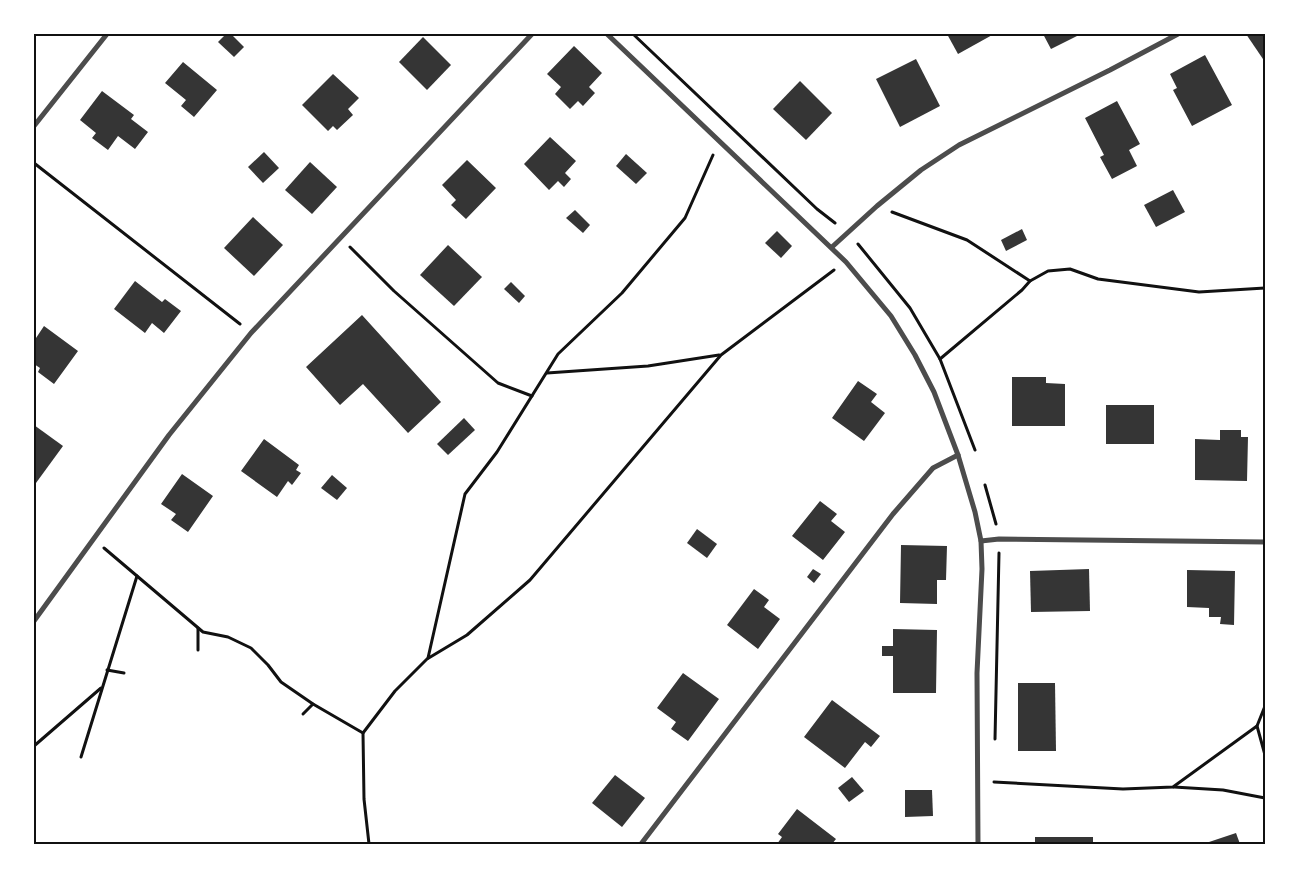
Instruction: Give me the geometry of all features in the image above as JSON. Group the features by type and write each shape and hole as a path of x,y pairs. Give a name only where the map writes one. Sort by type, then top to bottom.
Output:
{"street":[{"path":"34,126 107,34"},
{"path":"34,621 169,435 251,333 532,34"},
{"path":"607,34 846,262 891,316 934,392 958,455 975,512 981,540 982,569 977,674 978,844"},
{"path":"832,247 877,206 921,170 958,145 1110,70 1178,34"},
{"path":"641,844 893,514 933,468 958,455"},
{"path":"981,540 1265,542"}],"path":[{"path":"633,34 817,209 848,233 863,250 910,308 940,359 962,412 977,458"},
{"path":"427,659 466,494 497,452 558,354 622,293 686,218 719,140 724,121"},
{"path":"34,163 251,333"},
{"path":"877,206 967,240 1030,280"},
{"path":"341,238 394,291 498,383 532,396"},
{"path":"368,844 364,799 363,733 395,691 427,659 467,635 530,580 721,355 863,250"},
{"path":"940,359 1022,290 1030,280 1048,271 1070,269 1098,279 1199,292 1265,288"},
{"path":"546,374 648,366 721,355"},
{"path":"984,483 999,539 995,743"},
{"path":"94,540 203,632 228,637 252,648 281,682 313,704 363,733"},
{"path":"81,756 90,733 107,670 137,576"},
{"path":"198,628 198,650"},
{"path":"107,670 124,673"},
{"path":"34,746 102,687"},
{"path":"303,714 313,704"},
{"path":"1173,787 1257,726 1265,706"},
{"path":"1257,726 1265,755"},
{"path":"994,790 994,782 1123,789 1173,787 1223,790 1265,798"}],"building":[{"path":"226,34 231,34 244,47 234,57 218,42"},
{"path":"947,34 994,34 958,54"},
{"path":"1043,34 1081,34 1051,49"},
{"path":"1246,34 1265,34 1265,62"},
{"path":"423,37 451,65 427,90 399,62"},
{"path":"574,46 602,73 589,87 595,93 583,106 578,101 570,109 555,94 561,87 547,74"},
{"path":"1205,55 1232,105 1192,126 1173,90 1177,88 1170,74"},
{"path":"916,59 940,106 900,127 876,79"},
{"path":"183,62 217,90 194,117 181,106 186,100 165,83"},
{"path":"333,74 359,98 348,109 353,115 337,130 333,126 328,131 302,105"},
{"path":"800,81 832,113 806,140 773,109"},
{"path":"102,91 134,115 131,119 148,132 135,149 118,136 108,150 92,138 96,133 80,120"},
{"path":"1117,101 1140,144 1129,150 1137,166 1112,179 1100,157 1104,155 1085,118"},
{"path":"550,137 576,161 565,173 571,179 564,187 558,181 549,190 524,164"},
{"path":"264,152 279,168 263,183 248,167"},
{"path":"626,154 647,173 636,184 616,166"},
{"path":"467,160 496,188 466,219 451,205 456,200 442,185"},
{"path":"310,162 337,187 312,214 285,190"},
{"path":"1173,190 1185,212 1156,227 1144,205"},
{"path":"575,210 590,225 583,233 566,218"},
{"path":"253,217 283,245 254,276 224,248"},
{"path":"1022,229 1027,240 1006,251 1001,240"},
{"path":"777,231 792,246 781,258 765,243"},
{"path":"448,245 482,277 454,306 420,275"},
{"path":"135,281 162,302 165,299 181,311 164,333 152,323 145,333 114,309"},
{"path":"511,282 525,296 519,303 504,289"},
{"path":"362,315 441,402 408,433 363,384 340,405 306,367"},
{"path":"44,326 78,351 54,384 38,372 40,368 34,364 34,341"},
{"path":"1012,377 1046,377 1046,383 1065,384 1065,426 1012,426"},
{"path":"858,381 877,394 871,402 885,413 864,441 832,418"},
{"path":"1106,405 1154,405 1154,444 1106,444"},
{"path":"464,418 475,430 448,455 437,444"},
{"path":"34,425 63,446 36,483 34,481"},
{"path":"1220,430 1241,430 1241,437 1248,437 1247,481 1195,480 1195,439 1220,440"},
{"path":"264,439 299,465 296,470 301,473 292,485 288,481 277,497 241,471"},
{"path":"182,474 213,496 188,532 171,520 176,514 161,504"},
{"path":"332,475 347,488 337,500 321,488"},
{"path":"820,501 837,514 831,521 845,532 823,560 792,536"},
{"path":"697,529 717,544 707,558 687,543"},
{"path":"901,545 947,546 946,580 937,580 937,604 900,603"},
{"path":"813,569 821,574 814,583 807,577"},
{"path":"1089,569 1090,611 1031,612 1030,571"},
{"path":"1187,570 1235,571 1234,625 1220,624 1221,617 1209,617 1209,608 1187,607"},
{"path":"754,589 769,600 764,607 780,619 758,649 727,625"},
{"path":"893,629 937,630 936,693 893,693 893,656 882,656 882,646 893,646"},
{"path":"683,673 719,699 688,741 671,729 676,722 657,708"},
{"path":"1018,683 1055,683 1056,751 1018,751"},
{"path":"832,700 880,736 871,747 865,742 845,768 804,737"},
{"path":"615,775 645,798 622,827 592,803"},
{"path":"852,777 864,791 849,802 838,788"},
{"path":"905,790 932,790 933,816 905,817"},
{"path":"797,809 836,839 832,844 777,844 782,837 778,834"},
{"path":"1236,833 1240,844 1203,844"},
{"path":"1035,837 1093,837 1093,844 1035,844"}]}
